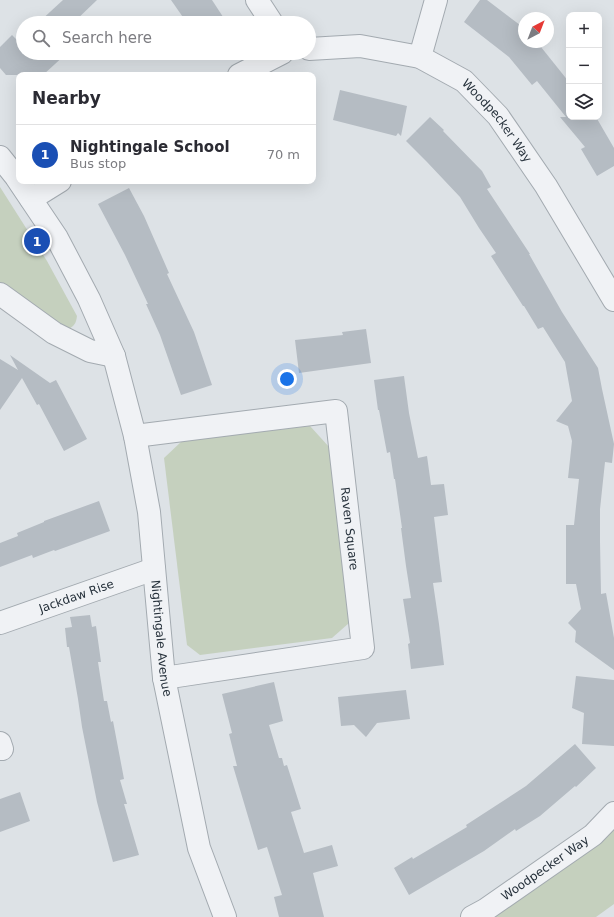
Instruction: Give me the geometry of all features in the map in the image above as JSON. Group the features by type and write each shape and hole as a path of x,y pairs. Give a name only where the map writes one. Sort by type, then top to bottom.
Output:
{"street":[{"path":"257,0 267,16"},
{"path":"420,57 436,0"},
{"name":"Woodpecker Way","path":"316,48 360,46 420,57 464,81 498,116 546,186 614,300"},
{"path":"245,72 268,60"},
{"name":"Nightingale Avenue","path":"0,157 16,177"},
{"name":"Nightingale Avenue","path":"21,184 57,238 89,299 114,356 135,436 149,512 164,678 199,848 224,917"},
{"path":"31,199 55,184"},
{"path":"0,294 54,333 90,351 114,356"},
{"name":"Raven Square","path":"135,436 336,411 363,648 164,678"},
{"name":"Jackdaw Rise","path":"0,623 154,569"},
{"path":"0,743 2,749 0,750"},
{"name":"Woodpecker Way","path":"472,917 485,910 593,835 614,813"}],"green space":[{"path":"0,187 47,261 77,316 74,324 67,330 0,285"},
{"path":"310,426 330,448 349,623 332,638 200,655 187,645 164,458 182,441"},
{"path":"614,823 614,904 596,917 481,917"}],"building":[{"path":"63,0 97,0 80,16 46,16"},
{"path":"171,0 212,0 222,16 182,16"},
{"path":"480,0 487,0 518,23 518,48 542,48 566,78 566,117 537,81 532,85 509,57 464,22"},
{"path":"12,35 16,39 16,60 59,60 46,72 16,72 16,75 6,75 0,68 0,47"},
{"path":"340,90 407,106 401,136 398,133 396,136 333,120"},
{"path":"430,117 482,171 491,187 487,189 530,254 562,312 598,368 614,444 612,463 605,462 600,509 600,542 601,594 606,593 614,638 614,670 575,642 576,631 568,623 581,609 576,584 566,584 566,525 574,525 579,479 568,478 572,441 568,426 556,421 572,401 565,362 543,327 538,329 491,256 496,253 460,197 406,141"},
{"path":"560,117 566,117 566,120 598,120 614,148 614,166 597,176 581,149 585,147"},
{"path":"129,188 144,216 169,273 167,274 194,332 212,385 181,395 160,335 146,304 148,304 125,255 98,204"},
{"path":"366,329 371,363 299,373 295,340 343,335 342,332"},
{"path":"10,355 50,383 56,380 87,439 64,451 39,404 37,405 22,378 0,410 0,359 18,370"},
{"path":"404,376 409,413 418,458 427,456 431,485 444,484 448,515 434,517 442,582 433,583 444,665 411,669 408,644 410,643 403,599 411,598 395,479 390,452 387,453 378,410 374,380"},
{"path":"99,501 110,531 55,551 54,550 33,558 32,555 0,567 0,543 18,536 17,533 44,521"},
{"path":"90,615 92,627 96,626 101,662 98,662 104,701 107,701 111,722 113,721 124,779 120,780 127,804 124,804 139,855 113,862 97,802 82,727 69,647 67,647 65,628 72,627 70,617"},
{"path":"576,676 614,680 614,746 582,744 584,713 572,708"},
{"path":"274,682 283,721 269,725 279,758 282,758 284,766 287,765 301,809 291,812 304,853 332,845 338,866 313,873 324,917 279,917 274,897 282,895 267,847 258,850 233,766 237,766 229,734 232,733 222,694"},
{"path":"406,690 410,719 377,723 366,737 354,725 341,726 338,697"},
{"path":"575,744 596,768 576,787 575,786 540,816 516,831 515,829 484,851 409,895 394,868 412,857 413,859 467,827 466,825 526,786"},
{"path":"20,792 30,821 0,832 0,799"}],"place":[{"name":"Nightingale School","path":"37,241"}]}
